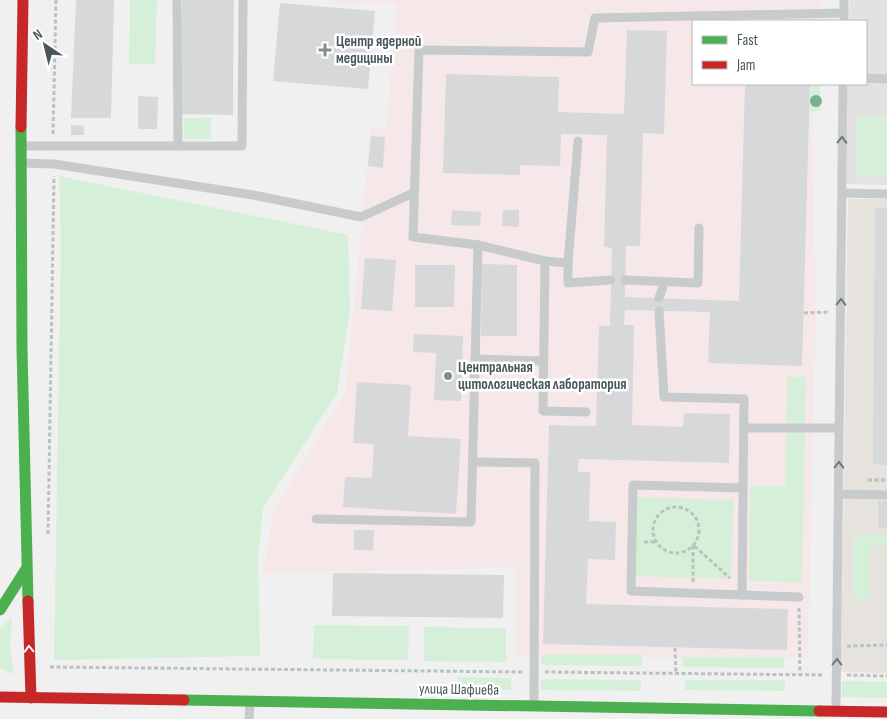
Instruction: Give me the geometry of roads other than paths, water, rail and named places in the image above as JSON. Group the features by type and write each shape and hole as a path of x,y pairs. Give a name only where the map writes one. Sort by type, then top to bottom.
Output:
{"street":[{"path":"23,0 20,163 26,569 31,698"},
{"path":"0,610 26,569"},
{"name":"улица Шафиева","path":"0,684 31,698"},
{"name":"улица Шафиева","path":"0,697 887,712"}],"lane":[{"path":"176,0 178,146"},
{"path":"20,146 242,146 243,0"},
{"path":"568,263 545,261 478,245 413,236 419,50 588,52 595,18 844,17 844,0"},
{"path":"867,78 887,79"},
{"path":"836,711 843,85"},
{"path":"578,141 568,283 611,280"},
{"path":"20,163 54,164 253,195 361,217 413,193"},
{"path":"842,193 887,194"},
{"path":"626,280 698,283 699,228"},
{"path":"316,519 471,522 478,245"},
{"path":"545,261 543,411 586,412"},
{"path":"659,298 664,283"},
{"path":"659,311 664,397 744,399 742,595"},
{"path":"476,359 544,361"},
{"path":"744,428 839,428"},
{"path":"473,462 535,463 534,705"},
{"path":"743,488 634,485 631,591 798,597"},
{"path":"838,494 887,495"},
{"path":"249,719 250,700"}],"place":[{"name":"Центр ядерной медицины","path":"325,50"},
{"name":"Центральная цитологическая лаборатория","path":"448,376"}]}
